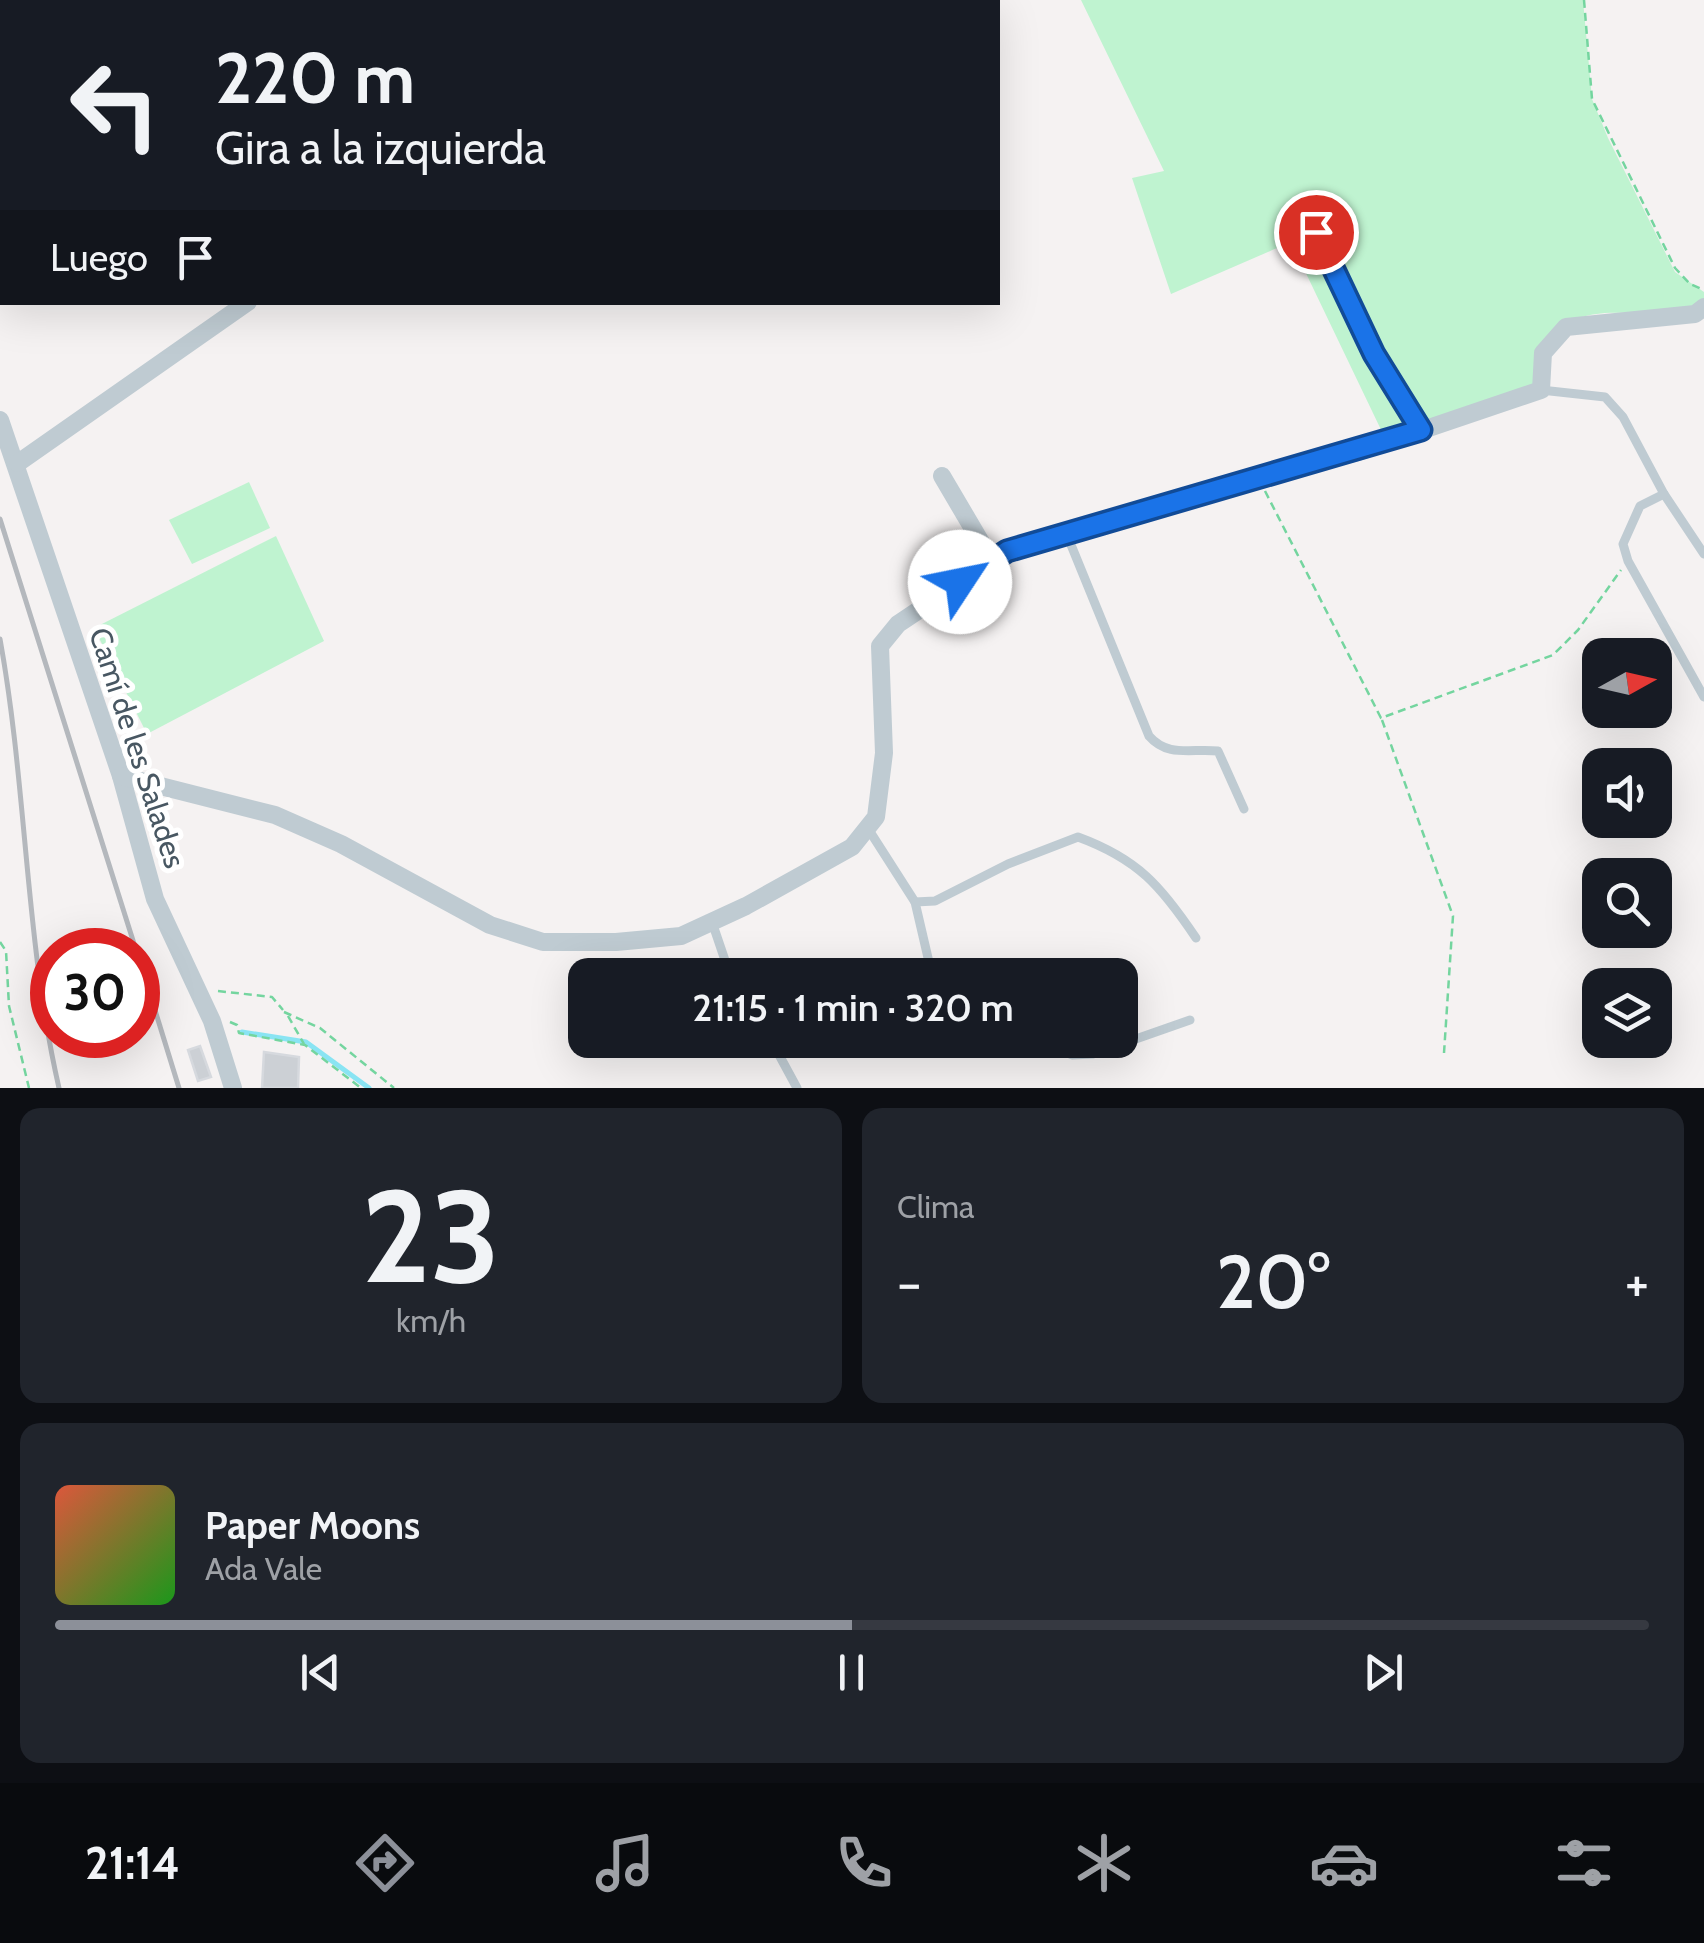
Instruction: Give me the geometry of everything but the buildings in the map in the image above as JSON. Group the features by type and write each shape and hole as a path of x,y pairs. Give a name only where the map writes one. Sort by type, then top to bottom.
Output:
{"street":[{"path":"1316,232 1374,354 1421,430"},
{"path":"18,463 244,305"},
{"path":"121,776 275,814 341,844 490,925 543,942 616,942 680,936 852,847 876,817 884,752 880,646 898,624 1007,551 1421,430 1541,390 1544,353 1566,327 1701,312"},
{"name":"Camí de les Salades","path":"0,420 18,463 102,732 121,776 156,899 208,1013 233,1088"},
{"path":"942,476 992,561"}],"lane":[{"path":"1541,390 1606,397 1623,417 1664,494 1704,554"},
{"path":"1664,494 1640,506 1623,544 1628,562 1704,698"},
{"path":"1067,535 1149,736 1160,749 1172,752 1218,751 1244,809"},
{"path":"867,828 916,902 928,958"},
{"path":"916,902 935,901 1008,864 1078,837 1115,851 1144,871 1196,938"},
{"path":"712,922 724,958"},
{"path":"1138,1038 1190,1020"},
{"path":"781,1058 797,1088"}],"path":[{"path":"1584,0 1592,99 1676,268 1690,284 1704,290"},
{"path":"1258,476 1381,718 1453,916 1444,1053"},
{"path":"1381,718 1553,655 1578,630 1628,562"},
{"path":"0,942 6,951 14,1037 29,1088"},
{"path":"196,988 272,997 305,1045 361,1088"},
{"path":"284,1012 320,1028 394,1088"},
{"path":"208,1013 237,1025 239,1033 305,1045"}],"green space":[{"path":"1081,0 1583,0 1592,99 1675,272 1704,292 1704,300 1673,312 1603,313 1570,322 1540,349 1535,392 1384,436 1291,242 1171,294 1132,178 1164,171"},
{"path":"249,482 270,528 192,564 169,520"},
{"path":"276,536 324,641 147,734 94,628"}],"waterway":[{"path":"242,1032 306,1042 369,1088"}],"railway":[{"path":"0,519 129,928"},
{"path":"0,639 16,751 39,976 59,1088"},
{"path":"160,1026 179,1088"}],"route":[{"path":"960,582 1007,551 1219,486 1358,452 1421,430 1405,410 1374,354 1316,232"}]}
